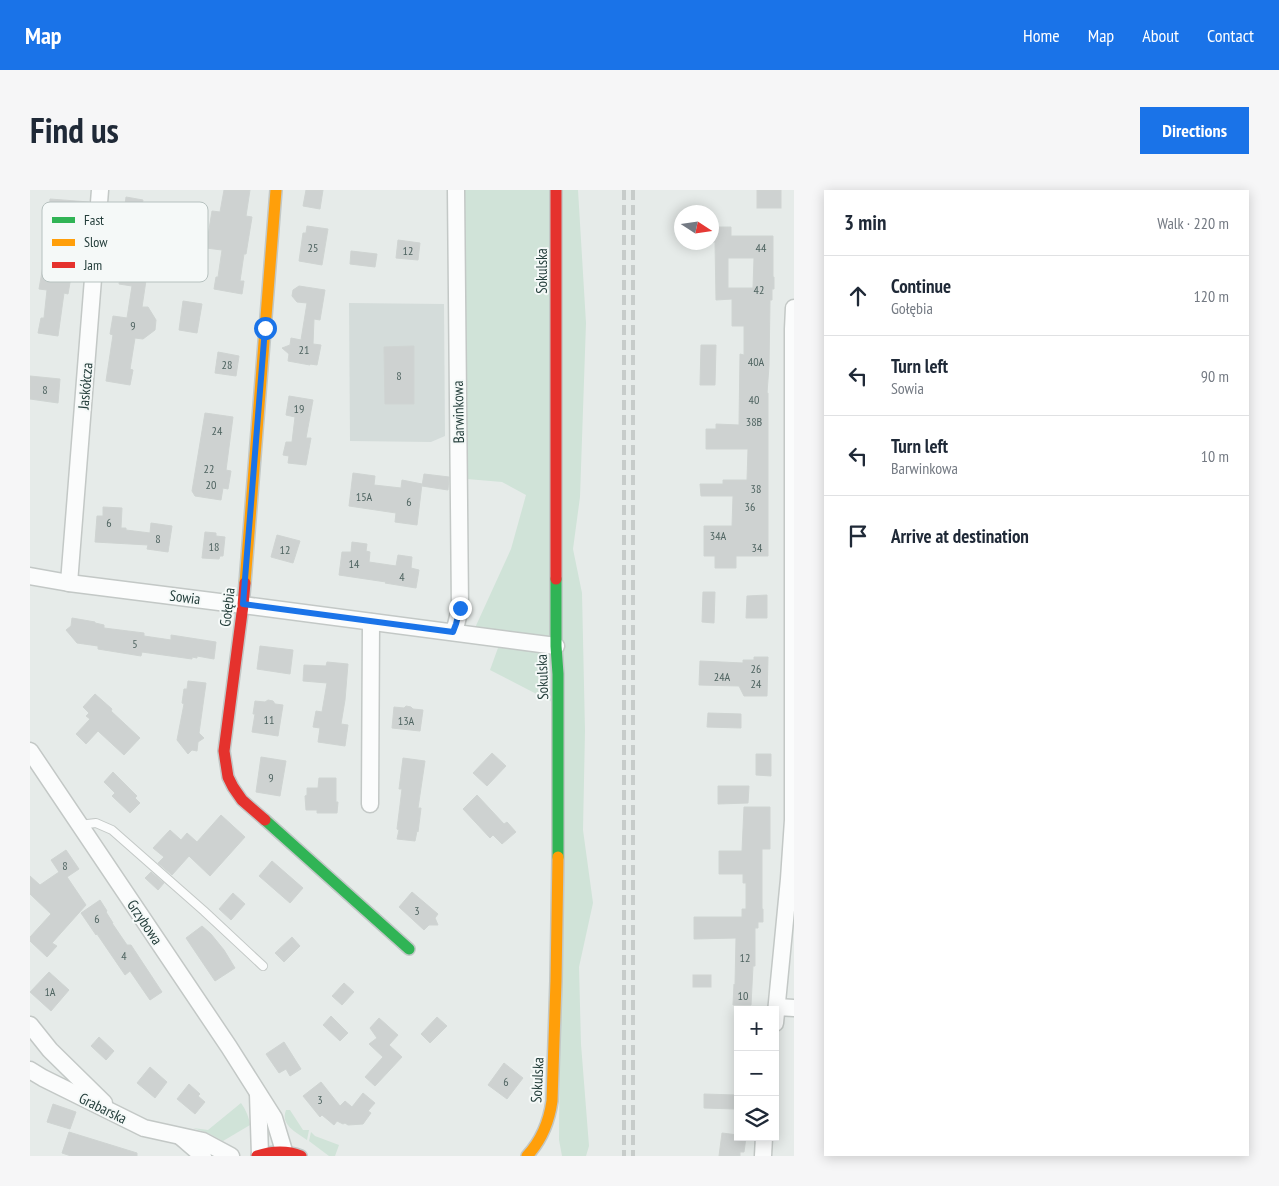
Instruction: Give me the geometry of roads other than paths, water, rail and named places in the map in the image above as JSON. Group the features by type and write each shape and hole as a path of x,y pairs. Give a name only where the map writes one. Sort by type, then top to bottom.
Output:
{"street":[{"name":"Gołębia","path":"276,190 243,604 227,719 226,766 233,787 242,800 409,949"},
{"name":"Barwinkowa","path":"453,632 460,608 456,190"},
{"name":"Sokulska","path":"527,1156 540,1140 550,1111 556,989 558,674 556,646 556,190"},
{"name":"Jaskółcza","path":"69,583 93,282"},
{"path":"777,1006 793,856 794,308"},
{"name":"Sowia","path":"30,576 69,583 556,646"},
{"path":"370,622 370,804"},
{"name":"Grzybowa","path":"30,751 268,1107 274,1118 284,1151"},
{"path":"779,1014 794,1008"},
{"path":"30,1025 50,1050 114,1114"},
{"name":"Grabarska","path":"30,1070 144,1128 203,1141 231,1156"},
{"name":"Grzybowa","path":"258,1094 259,1155"},
{"name":"Grabarska","path":"181,1137 203,1156"},
{"path":"763,1156 764,1141"},
{"path":"259,1155 268,1152 284,1151 301,1156"}],"lane":[{"path":"79,825 96,823 112,830 204,911 262,966"}],"railway":[{"path":"624,190 624,1156"},
{"path":"633,190 633,1156"}]}
